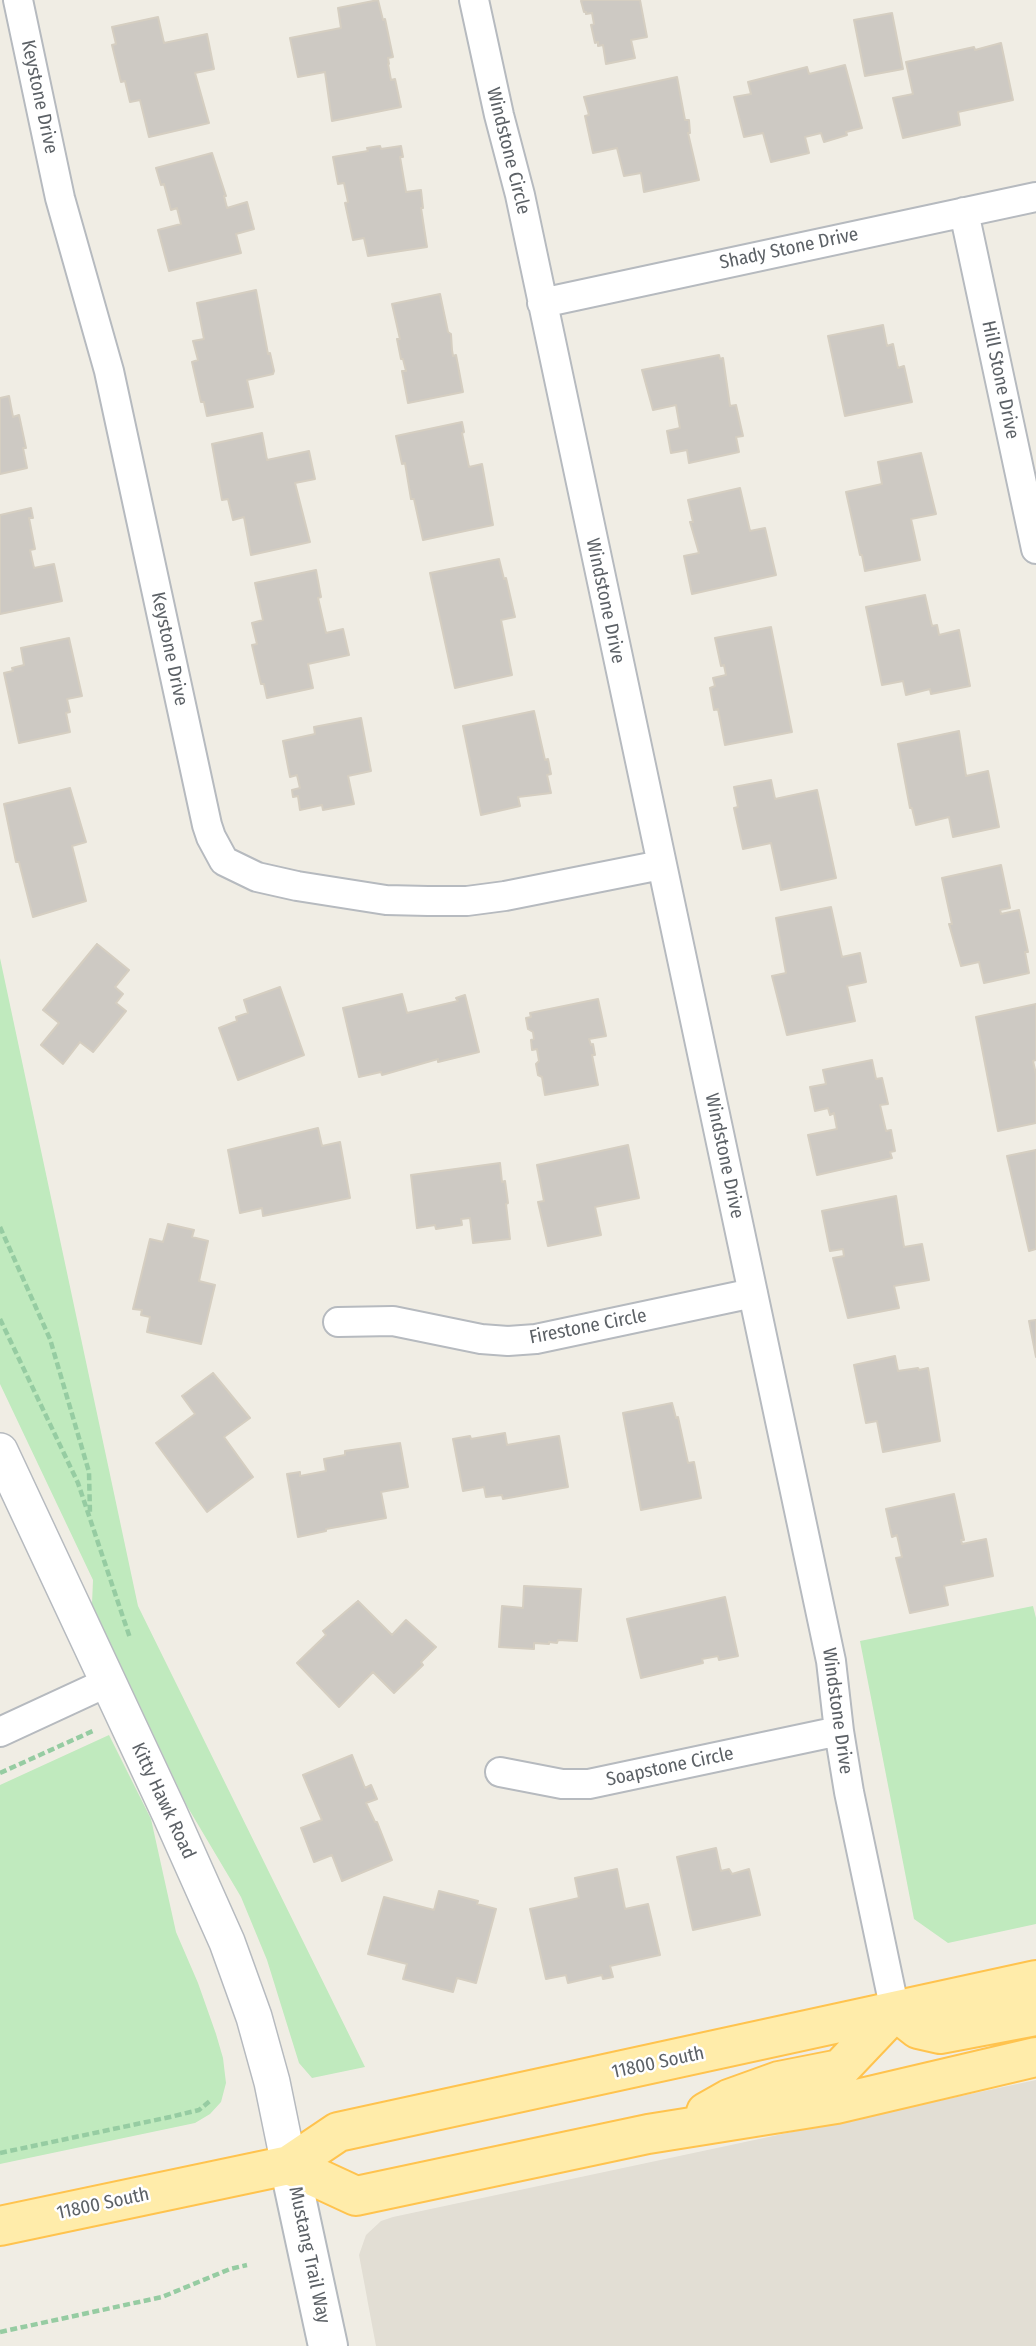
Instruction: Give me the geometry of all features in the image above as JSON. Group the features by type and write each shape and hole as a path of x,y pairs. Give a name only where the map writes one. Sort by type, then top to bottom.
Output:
{"main road":[{"name":"11800 South","path":"0,2226 289,2165 338,2132 1036,1980"},
{"path":"649,2134 689,2121 729,2099 779,2081 840,2069 895,2011 918,2029 940,2034 1036,2016"},
{"path":"289,2165 356,2196 649,2134 836,2104 1036,2057"},
{"name":"Mustang Trail Way","path":"289,2165 328,2346"}],"street":[{"name":"Keystone Drive","path":"19,0 61,198 109,371 207,825 224,861 257,877 297,886 386,900 428,901 467,901 505,896 662,865"},
{"name":"Windstone Circle","path":"474,0 520,195 542,303"},
{"name":"Shady Stone Drive","path":"542,303 1036,197"},
{"name":"Hill Stone Drive","path":"964,212 1036,549"},
{"name":"Windstone Drive","path":"542,303 831,1661 849,1792 895,2011"},
{"name":"Firestone Circle","path":"338,1322 393,1321 481,1339 536,1339 753,1293"},
{"name":"Kitty Hawk Road","path":"0,1451 227,1942 242,1980 272,2082 289,2165"},
{"path":"0,1732 108,1682"},
{"name":"Soapstone Circle","path":"500,1772 562,1784 589,1784 839,1731"}],"path":[{"path":"0,1227 50,1339 89,1472 90,1518"},
{"path":"0,1319 78,1483 133,1648"},
{"path":"0,1773 105,1726"},
{"path":"0,2153 200,2110 211,2100"},
{"path":"0,2332 162,2297 230,2269 247,2265"}],"shaded area":[{"path":"1036,2080 1036,2346 376,2346 359,2255 366,2235 381,2221"}],"green space":[{"path":"0,958 138,1606 365,2067 312,2078 299,2063 267,1960 241,1897 187,1806 92,1604 93,1580 0,1384"},
{"path":"1033,1606 1036,1618 1036,1924 948,1943 914,1919 860,1641"},
{"path":"109,1735 151,1819 176,1932 216,2034 226,2083 221,2102 210,2114 195,2123 0,2164 0,1785"}],"building":[{"path":"378,0 393,57 388,58 391,80 395,79 401,107 332,121 325,72 298,77 290,38 341,28 338,8"},
{"path":"640,0 647,37 631,40 635,58 606,64 603,45 598,46 598,42 595,43 591,25 594,24 592,13 584,12 581,1"},
{"path":"892,13 903,69 865,76 854,20"},
{"path":"158,17 164,43 207,34 214,69 195,73 209,123 149,137 140,100 130,102 125,81 121,82 112,45 116,44 112,27"},
{"path":"1001,43 1013,100 958,112 960,125 903,138 893,98 913,94 906,62"},
{"path":"845,65 862,128 824,142 821,133 805,137 809,153 771,162 763,133 744,137 734,97 751,94 748,82 807,67 809,74"},
{"path":"677,77 685,120 689,120 688,133 699,180 644,192 641,173 624,176 617,148 593,153 584,97"},
{"path":"380,146 381,149 401,146 403,157 400,157 406,192 421,190 427,247 368,256 364,238 353,240 345,203 348,202 344,183 338,184 333,157 368,151 367,148"},
{"path":"212,153 226,196 227,208 247,202 254,229 236,234 241,253 169,271 158,230 181,224 177,208 171,210 164,184 161,185 156,168"},
{"path":"256,290 273,374 247,380 253,407 207,416 192,362 198,360 193,341 204,339 197,303"},
{"path":"440,294 463,392 408,403 402,371 406,371 401,359 397,339 400,339 392,304"},
{"path":"883,325 887,346 893,344 898,368 904,366 912,402 845,416 828,336"},
{"path":"719,355 720,359 723,358 730,406 736,405 743,436 736,437 739,452 689,463 687,450 671,453 667,431 680,428 676,405 653,410 642,370"},
{"path":"9,396 13,417 19,415 27,468 0,474 0,398"},
{"path":"462,422 469,467 482,464 493,525 423,540 396,436"},
{"path":"262,433 267,460 309,451 315,479 295,483 310,542 251,555 244,517 233,520 228,499 222,500 212,444"},
{"path":"921,453 936,514 911,519 920,560 865,571 846,492 882,484 878,462"},
{"path":"740,488 750,531 765,528 776,575 692,594 684,556 699,553 690,522 693,522 688,500"},
{"path":"31,508 33,518 29,518 35,549 30,550 34,568 54,564 62,601 0,614 0,515"},
{"path":"499,559 515,617 501,620 512,675 455,688 430,573"},
{"path":"316,570 321,597 318,598 326,633 343,629 349,655 308,664 313,688 267,698 252,645 257,644 252,623 263,620 255,583"},
{"path":"925,595 932,626 937,625 939,635 959,630 970,686 931,694 930,689 906,695 903,681 882,685 866,607"},
{"path":"771,627 792,732 725,745 718,709 714,710 710,688 715,686 713,678 726,675 724,665 721,666 715,638"},
{"path":"69,638 82,696 67,699 70,712 66,713 70,732 19,743 4,673 24,665 21,648"},
{"path":"534,711 545,760 548,759 551,774 547,775 551,793 518,797 520,806 481,815 463,726"},
{"path":"361,718 371,771 348,776 354,804 323,810 322,805 300,810 298,796 293,797 292,790 300,788 297,775 290,777 283,741 315,734 314,727"},
{"path":"959,731 966,776 988,771 999,827 953,837 949,817 916,825 910,808 898,744"},
{"path":"771,780 775,799 817,790 836,878 781,890 771,843 743,849 734,808 738,807 734,787"},
{"path":"70,788 86,842 72,846 86,901 33,917 19,862 16,862 4,804"},
{"path":"1001,865 1010,908 1000,910 1001,914 1019,910 1028,952 1025,952 1029,973 984,983 979,962 961,966 949,924 952,924 942,878"},
{"path":"831,907 842,957 860,953 866,982 847,986 855,1021 787,1035 772,976 786,973 776,918"},
{"path":"97,944 129,970 115,987 123,994 116,1003 126,1011 93,1052 80,1042 63,1064 41,1045 59,1023 43,1010"},
{"path":"280,987 304,1055 238,1080 219,1028 248,1013 244,1000"},
{"path":"402,994 407,1013 458,1001 456,998 465,995 479,1052 438,1062 438,1059 382,1075 381,1072 359,1077 343,1008"},
{"path":"598,999 606,1036 589,1039 591,1045 593,1044 595,1055 592,1055 598,1085 545,1095 542,1077 538,1075 536,1064 539,1061 537,1049 532,1050 533,1032 528,1029 526,1018 531,1017 530,1013"},
{"path":"1036,1004 1036,1060 1033,1061 1036,1074 1036,1123 998,1131 976,1017"},
{"path":"872,1060 876,1079 882,1078 888,1104 880,1105 886,1131 891,1130 895,1151 890,1152 892,1158 817,1175 808,1135 837,1129 834,1113 830,1115 828,1108 815,1111 810,1087 826,1084 823,1070"},
{"path":"318,1128 322,1146 340,1142 350,1198 263,1216 262,1208 240,1213 228,1150"},
{"path":"628,1145 639,1198 595,1207 601,1235 548,1246 538,1202 544,1201 537,1165"},
{"path":"1036,1150 1036,1249 1029,1251 1007,1156"},
{"path":"500,1163 508,1203 510,1239 473,1243 470,1218 461,1219 462,1225 436,1229 435,1225 417,1228 411,1175"},
{"path":"896,1196 904,1247 922,1244 929,1280 894,1286 899,1308 848,1318 833,1258 844,1256 843,1249 830,1251 822,1211"},
{"path":"168,1224 194,1230 192,1237 208,1241 199,1281 215,1285 201,1344 147,1332 150,1317 141,1315 142,1310 133,1309 150,1239 163,1242"},
{"path":"1036,1320 1036,1357 1029,1321"},
{"path":"895,1356 898,1371 928,1368 940,1441 883,1452 877,1421 866,1423 854,1365"},
{"path":"213,1373 250,1418 224,1437 253,1477 207,1512 156,1443 195,1414 182,1396"},
{"path":"672,1403 676,1418 678,1417 688,1463 694,1462 701,1498 641,1510 623,1413"},
{"path":"505,1433 507,1445 559,1436 568,1487 503,1499 502,1495 486,1497 484,1487 463,1491 453,1439"},
{"path":"400,1443 408,1487 381,1492 386,1518 298,1537 287,1474 300,1472 300,1476 326,1471 324,1459 345,1455 345,1451"},
{"path":"954,1494 964,1540 961,1540 962,1544 986,1539 993,1576 944,1586 948,1605 910,1613 896,1558 902,1557 897,1535 892,1537 886,1509"},
{"path":"524,1586 581,1589 577,1641 534,1643 534,1649 499,1647 502,1606 523,1608"},
{"path":"725,1597 738,1656 719,1660 718,1656 702,1659 703,1663 641,1678 627,1619"},
{"path":"358,1601 392,1635 406,1620 436,1647 421,1662 423,1665 394,1693 373,1672 339,1707 297,1663 326,1635 323,1631"},
{"path":"352,1755 365,1788 371,1785 377,1799 366,1803 377,1822 392,1860 342,1881 332,1855 314,1862 301,1828 322,1820 303,1775"},
{"path":"716,1848 721,1871 729,1869 732,1874 749,1869 760,1915 693,1930 677,1857"},
{"path":"617,1869 625,1909 648,1904 660,1955 610,1966 613,1977 603,1979 602,1975 568,1983 566,1975 546,1979 530,1909 579,1898 575,1878"},
{"path":"439,1891 478,1901 477,1904 496,1909 476,1983 457,1978 453,1992 403,1979 407,1964 368,1954 384,1897 434,1910"}]}
